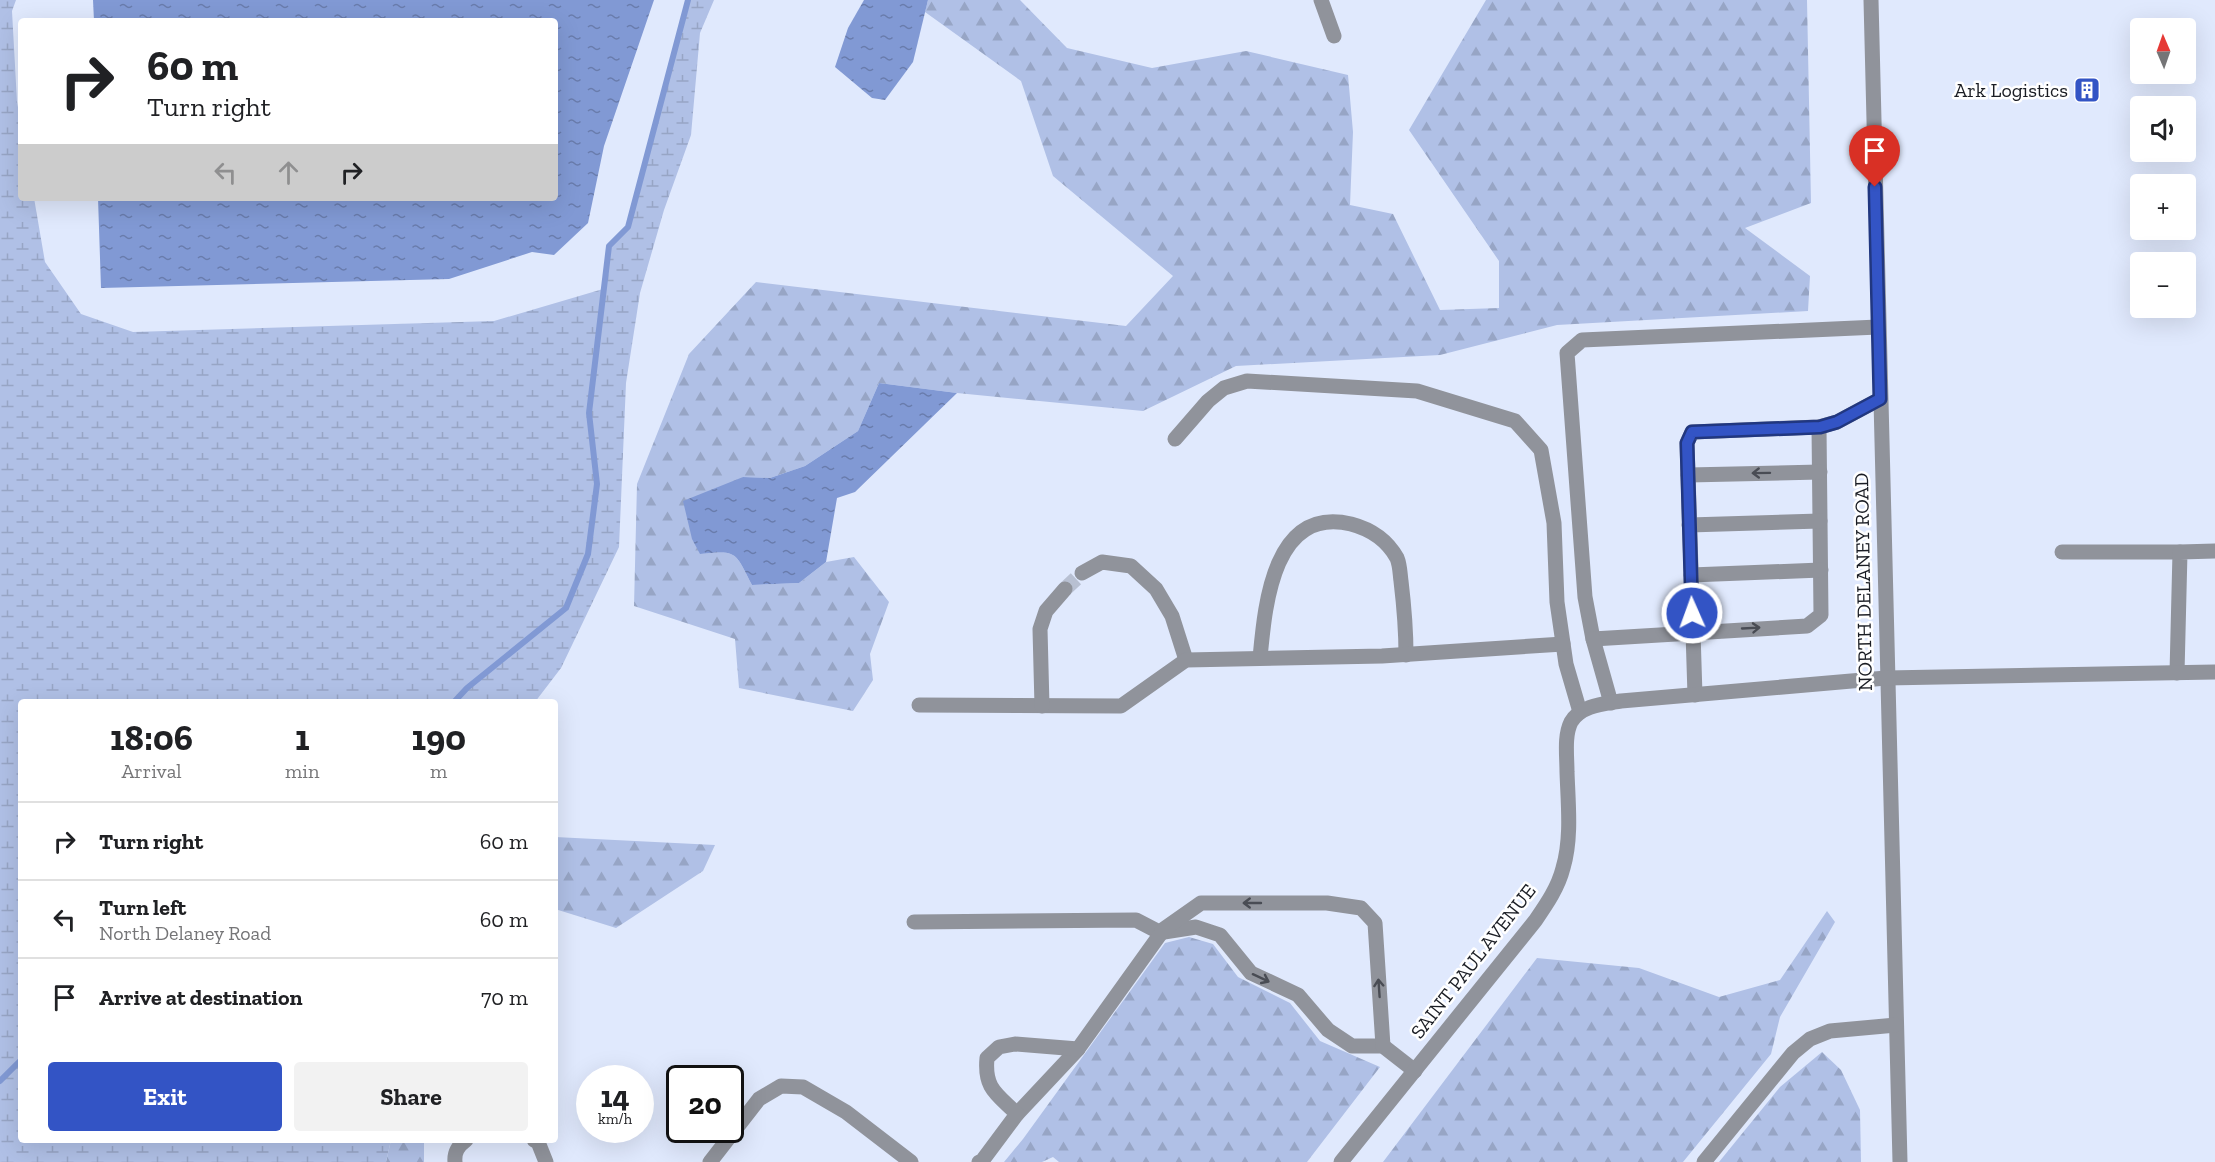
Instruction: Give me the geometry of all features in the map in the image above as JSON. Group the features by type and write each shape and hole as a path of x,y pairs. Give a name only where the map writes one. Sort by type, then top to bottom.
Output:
{"street":[{"path":"1321,0 1334,36"},
{"name":"NORTH DELANEY ROAD","path":"1871,0 1886,678 1900,1162"},
{"path":"1611,703 1593,639 1585,597 1567,353 1582,340 1878,327"},
{"path":"1175,439 1208,401 1224,388 1246,381 1417,391 1515,422 1542,450 1554,523 1557,602 1563,644 1566,664 1580,712 1611,703 1886,678 2215,672"},
{"path":"1695,695 1687,443 1692,432 1820,427 1837,422 1880,399"},
{"path":"1593,639 1807,626 1821,615 1820,427"},
{"path":"1688,475 1820,472"},
{"path":"1260,658 1265,606 1284,550 1298,532 1335,521 1360,526 1385,541 1398,561 1405,616 1406,655"},
{"path":"1689,525 1820,521"},
{"path":"2062,552 2215,551"},
{"path":"2177,673 2180,552"},
{"path":"1082,573 1102,562 1131,566 1156,589 1172,616 1186,660"},
{"path":"1691,575 1821,570"},
{"path":"1042,706 1040,629 1046,610 1065,589"},
{"path":"919,705 1121,706 1186,660 1406,655 1563,644"},
{"name":"SAINT PAUL AVENUE","path":"1341,1162 1535,921 1551,897 1563,870 1566,854 1567,740 1571,723 1580,712"},
{"path":"979,1162 1017,1114 1078,1049 1161,933 1201,903 1327,903 1361,908 1375,923 1383,1046"},
{"path":"914,922 1136,920 1161,933 1196,927 1220,935 1251,973 1298,995 1328,1030 1352,1046 1383,1046 1415,1071"},
{"path":"1704,1162 1793,1053 1810,1040 1830,1031 1896,1025"},
{"path":"1017,1114 989,1086 986,1072 987,1058 999,1047 1015,1044 1078,1049"},
{"path":"710,1162 759,1099 781,1086 803,1087 846,1112 911,1162"},
{"path":"455,1162 454,1154 462,1143"},
{"path":"538,1143 546,1162"}],"green space":[{"path":"0,0 16,0 12,11 18,107 18,201 35,201 45,262 81,314 133,332 494,321 603,289 609,246 628,227 688,0 714,0 700,33 691,135 664,210 640,293 626,383 619,547 561,668 537,699 18,699 18,1143 390,1143 386,1162 0,1162"},
{"path":"928,0 1020,0 1067,48 1152,68 1246,51 1348,75 1353,132 1350,205 1393,214 1440,310 1499,308 1499,261 1409,130 1486,0 1807,0 1811,203 1745,228 1810,276 1808,311 1557,325 1440,355 1236,366 1143,411 879,383 858,431 805,466 770,478 743,477 700,554 729,553 738,560 752,585 799,583 826,562 854,557 889,602 870,654 873,680 853,711 739,688 735,639 634,606 637,484 689,354 756,282 1126,326 1173,276 1053,176 1021,81 925,12"},
{"path":"558,837 715,845 703,871 616,928 558,910"},
{"path":"1827,911 1835,922 1780,1017 1771,1054 1683,1162 1383,1162 1537,958 1639,968 1719,997 1780,980"},
{"path":"1189,937 1213,944 1238,977 1290,1003 1320,1041 1380,1067 1307,1162 1059,1162 1053,1157 1042,1162 1004,1162 1165,943"},
{"path":"1822,1052 1841,1070 1860,1110 1861,1162 1719,1162 1780,1087"},
{"path":"390,1143 424,1143 424,1162 386,1162"}],"water":[{"path":"93,0 654,0 604,146 588,223 554,255 532,252 449,279 101,288 98,201 558,201 558,18 94,18"},
{"path":"864,0 928,0 913,62 885,100 872,98 835,67 848,28"},
{"path":"879,383 957,393 855,492 837,498 826,562 799,583 752,585 738,560 729,553 700,554 692,539 683,501 743,477 770,478 805,466 858,431"}],"waterway":[{"path":"457,699 467,688 566,608 588,554 597,484 589,413 609,246 628,227 688,0"},
{"path":"0,1081 18,1063"}],"tunnel":[{"path":"1065,589 1082,573"}],"place":[{"name":"Ark Logistics","path":"2087,90"}],"route":[{"path":"1692,613 1687,443 1692,432 1820,427 1837,422 1880,399 1875,187"}]}
